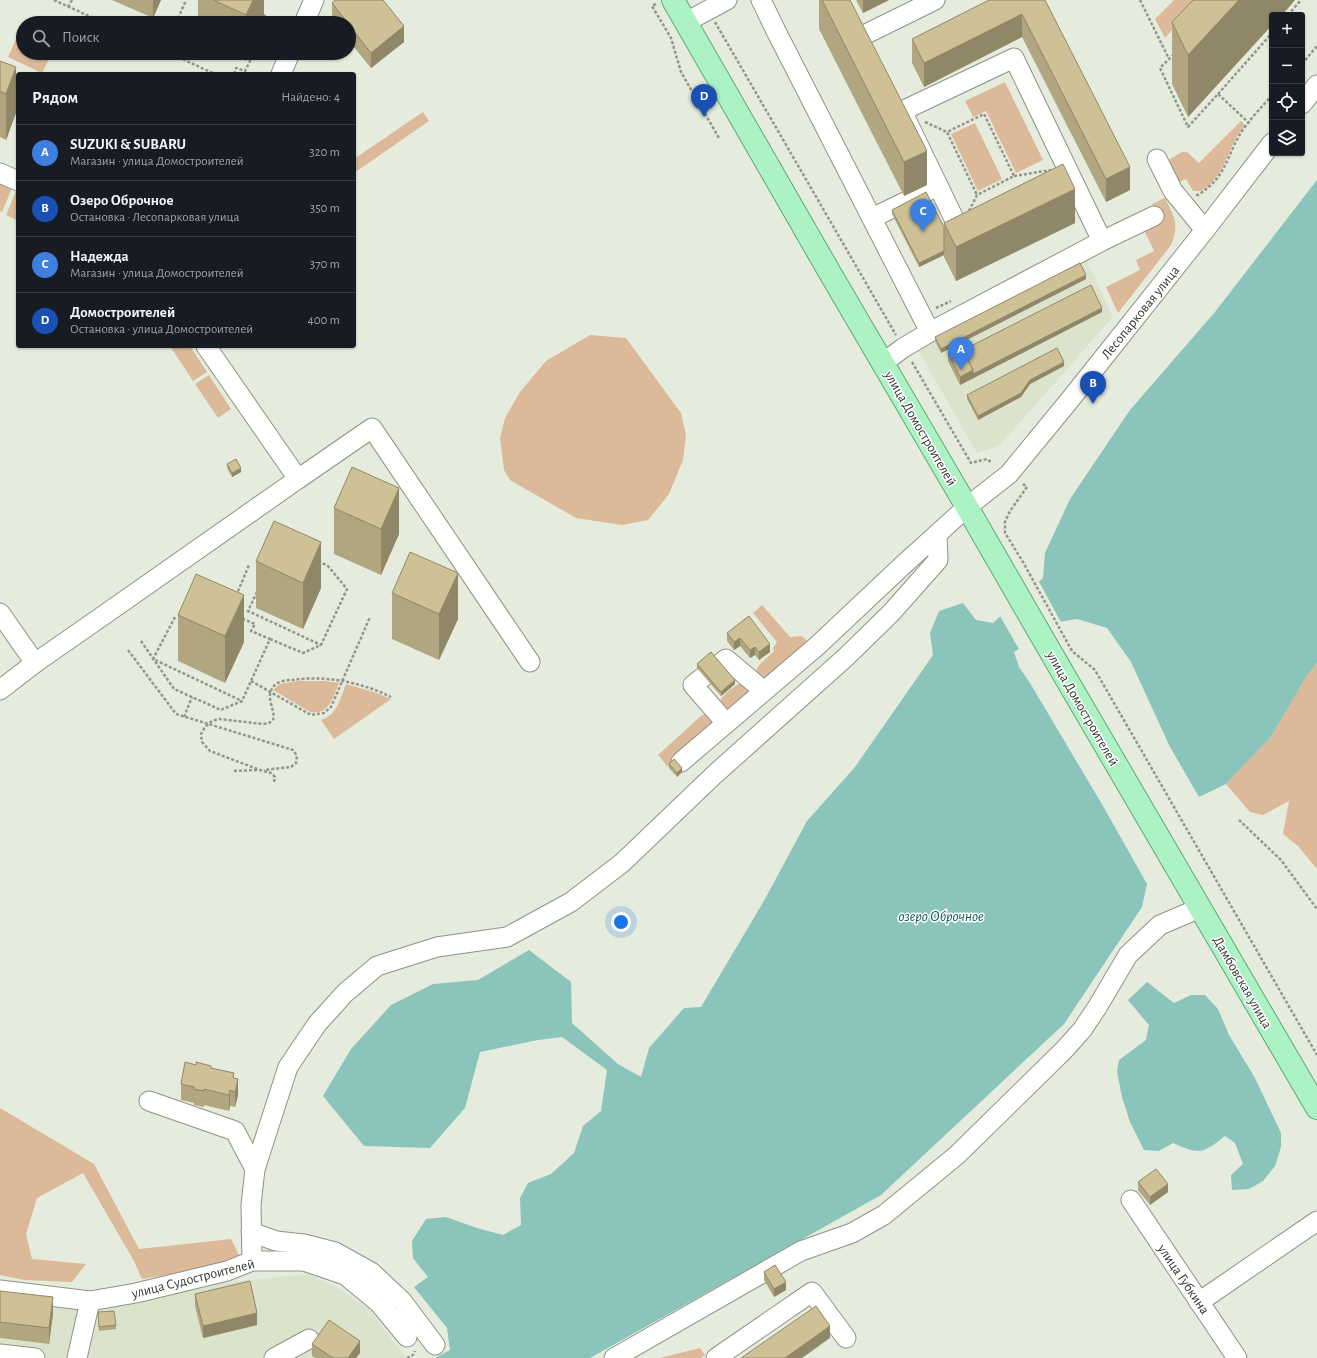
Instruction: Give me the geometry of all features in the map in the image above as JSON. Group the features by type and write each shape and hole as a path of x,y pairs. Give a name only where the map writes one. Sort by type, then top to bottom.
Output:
{"main road":[{"name":"улица Домостроителей","path":"664,2 686,22 1002,568 1065,657 1169,855"},
{"name":"Дамбовская улица","path":"1169,855 1317,1108"}],"street":[{"path":"307,16 314,0"},
{"path":"686,22 727,0"},
{"path":"761,0 930,332"},
{"path":"854,18 870,41 935,0"},
{"path":"988,217 960,231 899,104 1014,58 1065,175 1102,241"},
{"path":"282,72 287,60"},
{"path":"1305,100 1317,84"},
{"name":"Лесопарковая улица","path":"681,762 817,646 967,507 1008,474 1073,396 1269,147"},
{"path":"1157,160 1173,191 1205,230"},
{"path":"0,173 16,180"},
{"path":"872,218 938,186"},
{"path":"883,363 930,332 1102,241 1154,216"},
{"path":"207,348 298,479"},
{"path":"0,690 35,663 372,428 530,662"},
{"path":"252,1261 251,1205 255,1168 288,1067 317,1024 345,993 377,966 437,947 507,937 571,902 622,863 714,775 846,656 891,613 938,560 937,535"},
{"path":"0,613 35,663"},
{"path":"726,723 693,685 726,659 764,691"},
{"path":"614,1358 801,1251 852,1233 884,1215 957,1154 1064,1050 1082,1030 1128,955 1160,925 1200,908"},
{"path":"149,1101 235,1131 255,1168"},
{"name":"улица Губкина","path":"1131,1200 1237,1358"},
{"path":"1199,1302 1317,1221"},
{"path":"251,1232 276,1242 304,1244 335,1252 371,1272 402,1301 435,1345"},
{"name":"улица Судостроителей","path":"0,1290 90,1301 136,1293 226,1271 252,1261 304,1261 345,1275 379,1303 407,1336"},
{"path":"716,1358 812,1292 846,1338"},
{"path":"77,1358 90,1301"},
{"path":"274,1358 309,1339"},
{"path":"0,1354 34,1358"}],"path":[{"path":"54,0 88,16"},
{"path":"68,7 72,0"},
{"path":"179,16 186,0"},
{"path":"1140,0 1169,59"},
{"path":"1291,12 1301,0"},
{"path":"664,2 652,6 671,38 681,72 719,138"},
{"path":"257,12 265,16"},
{"path":"713,19 971,463 987,459 991,462"},
{"path":"1175,53 1160,68 1188,127 1269,36"},
{"path":"1305,60 1317,46"},
{"path":"184,60 211,72"},
{"path":"235,72 236,68 245,71 250,60"},
{"path":"1218,94 1249,123"},
{"path":"1210,188 1222,173 1240,135 1269,99"},
{"path":"1014,176 984,114 947,132 977,195 1014,176 1053,170 1065,175"},
{"path":"1023,484 1027,487 1010,510 1005,522 1005,533 1023,562 1065,657 1095,670 1317,1055"},
{"path":"235,616 255,624 251,631 303,654 321,645 347,589 328,566 319,562 317,567"},
{"path":"235,599 250,565"},
{"path":"257,592 248,611 321,645"},
{"path":"153,660 175,617"},
{"path":"251,681 311,715 324,713 331,707 370,617"},
{"path":"141,641 174,689 221,710 242,701 270,639"},
{"path":"128,650 176,714 293,750 297,756 296,763 291,767 234,771"},
{"path":"153,660 242,701"},
{"path":"274,782 275,777 271,773 210,751 202,742 201,734 205,727 212,721 219,720 270,724 273,721 274,714 269,700 270,692 274,685 283,681 297,679 327,679 360,685 391,697"},
{"path":"184,717 192,697"},
{"path":"1238,820 1281,860 1317,909"}],"shaded area":[{"path":"1174,0 1199,0 1165,38 1155,19"},
{"path":"16,40 16,60 48,60 42,72 40,72 8,57"},
{"path":"1005,82 1043,160 1016,173 986,111 973,117 965,101"},
{"path":"423,112 429,121 356,172 356,158"},
{"path":"1241,121 1245,125 1237,136 1220,172 1208,187 1201,191 1193,191 1186,179 1177,183 1169,166 1170,159 1182,152 1187,152 1199,163"},
{"path":"975,123 1002,179 978,191 951,134"},
{"path":"0,182 12,188 2,212 0,211"},
{"path":"16,191 16,220 6,215"},
{"path":"1165,198 1175,221 1174,238 1171,245 1118,313 1106,287 1140,270 1136,260 1154,251 1145,232 1162,223 1152,204"},
{"path":"1087,261 1113,317 999,446 977,453 918,350"},
{"path":"590,335 626,338 681,413 686,435 683,460 669,494 648,520 622,525 576,518 510,480 504,470 500,438 505,418 520,392 546,361"},
{"path":"171,348 191,348 207,372 193,381"},
{"path":"209,375 231,409 218,418 195,384"},
{"path":"762,605 790,637 802,636 809,643 770,675 764,677 759,676 756,670 760,664 774,651 773,648 777,642 753,613"},
{"path":"1317,663 1317,869 1298,846 1283,834 1289,801 1263,815 1250,812 1226,784 1271,737 1306,677"},
{"path":"297,681 325,681 339,683 326,708 322,711 310,712 273,690 280,684"},
{"path":"741,683 747,688 747,696 732,709 726,711 719,703 720,700 734,687"},
{"path":"346,684 374,692 391,699 334,739 321,720 331,714 337,706"},
{"path":"705,714 710,716 713,726 668,767 658,755"},
{"path":"0,1108 94,1164 139,1249 231,1239 239,1255 225,1265 142,1279 134,1261 83,1173 37,1198 26,1234 32,1259 86,1264 72,1282 24,1280 0,1275"},
{"path":"309,1274 338,1288 369,1309 406,1358 0,1358 0,1299 95,1310 228,1282"},
{"path":"700,1348 705,1355 701,1358 660,1358"}],"water":[{"name":"озеро Оброчное","path":"1317,180 1317,663 1306,677 1271,737 1226,784 1199,797 1170,747 1131,662 1107,628 1077,619 1059,622 1014,652 1019,667 1103,806 1147,884 1142,907 1064,1024 881,1195 590,1358 435,1358 450,1350 447,1328 414,1287 428,1277 413,1258 412,1241 426,1219 446,1217 503,1235 521,1225 520,1198 528,1183 551,1174 574,1153 583,1126 601,1111 607,1070 562,1037 538,1040 480,1052 465,1108 430,1148 364,1146 323,1096 351,1049 391,1005 433,984 478,980 529,950 571,982 572,1023 618,1064 641,1077 649,1048 684,1008 701,1007 765,899 807,821 855,767 933,655 930,633 939,611 963,603 976,620 993,623 1043,578 1045,553 1070,499 1130,410 1215,312"},
{"path":"1147,982 1174,1003 1191,995 1205,995 1218,1009 1229,1035 1255,1078 1281,1133 1281,1147 1275,1166 1263,1181 1249,1189 1232,1190 1231,1175 1243,1164 1235,1143 1225,1136 1206,1149 1200,1151 1189,1150 1173,1143 1159,1151 1144,1150 1130,1122 1122,1097 1117,1072 1119,1060 1146,1040 1149,1025 1128,1000"}],"pier":[{"path":"1038,580 1062,624 1020,651 999,614"}],"building":[{"path":"213,0 253,0 246,15"},
{"path":"335,0 383,0 404,26 371,53 356,34 356,16 342,16 332,3"},
{"path":"822,0 850,0 927,151 904,162"},
{"path":"989,0 1045,0 1130,167 1106,179 1022,14 924,63 912,39"},
{"path":"1193,0 1239,0 1188,55 1172,22"},
{"path":"0,61 16,67 6,94 0,91"},
{"path":"1063,164 1075,189 956,247 944,223"},
{"path":"926,192 944,227 944,251 919,263 892,210"},
{"path":"1080,263 1086,275 941,349 935,337"},
{"path":"1091,285 1102,308 973,374 973,370 963,350"},
{"path":"962,347 973,370 960,377 948,353"},
{"path":"1057,348 1064,362 1030,380 1021,393 978,416 967,395"},
{"path":"236,459 241,468 232,473 227,464"},
{"path":"352,467 399,488 381,529 334,508"},
{"path":"274,521 321,542 303,583 256,561"},
{"path":"410,552 458,573 439,614 392,593"},
{"path":"196,574 244,595 225,636 178,615"},
{"path":"749,616 770,644 759,652 755,647 750,650 740,638 734,642 727,633"},
{"path":"711,652 735,680 721,692 697,664"},
{"path":"674,759 682,768 677,773 669,764"},
{"path":"185,1062 196,1065 196,1062 211,1066 211,1068 234,1073 233,1078 238,1079 235,1092 230,1090 229,1095 204,1089 204,1091 194,1089 194,1087 181,1084"},
{"path":"1156,1169 1168,1184 1150,1197 1138,1182"},
{"path":"775,1265 786,1282 774,1289 764,1272"},
{"path":"250,1281 257,1313 203,1326 195,1294"},
{"path":"0,1291 53,1297 49,1328 0,1322"},
{"path":"816,1306 830,1326 785,1358 741,1358"},
{"path":"114,1311 116,1325 99,1327 98,1312"},
{"path":"329,1320 360,1341 348,1358 333,1358 312,1344"}],"place":[{"name":"Домостроителей","path":"704,117"},
{"name":"Надежда","path":"923,232"},
{"name":"SUZUKI & SUBARU","path":"961,370"},
{"name":"Озеро Оброчное","path":"1093,404"}]}
